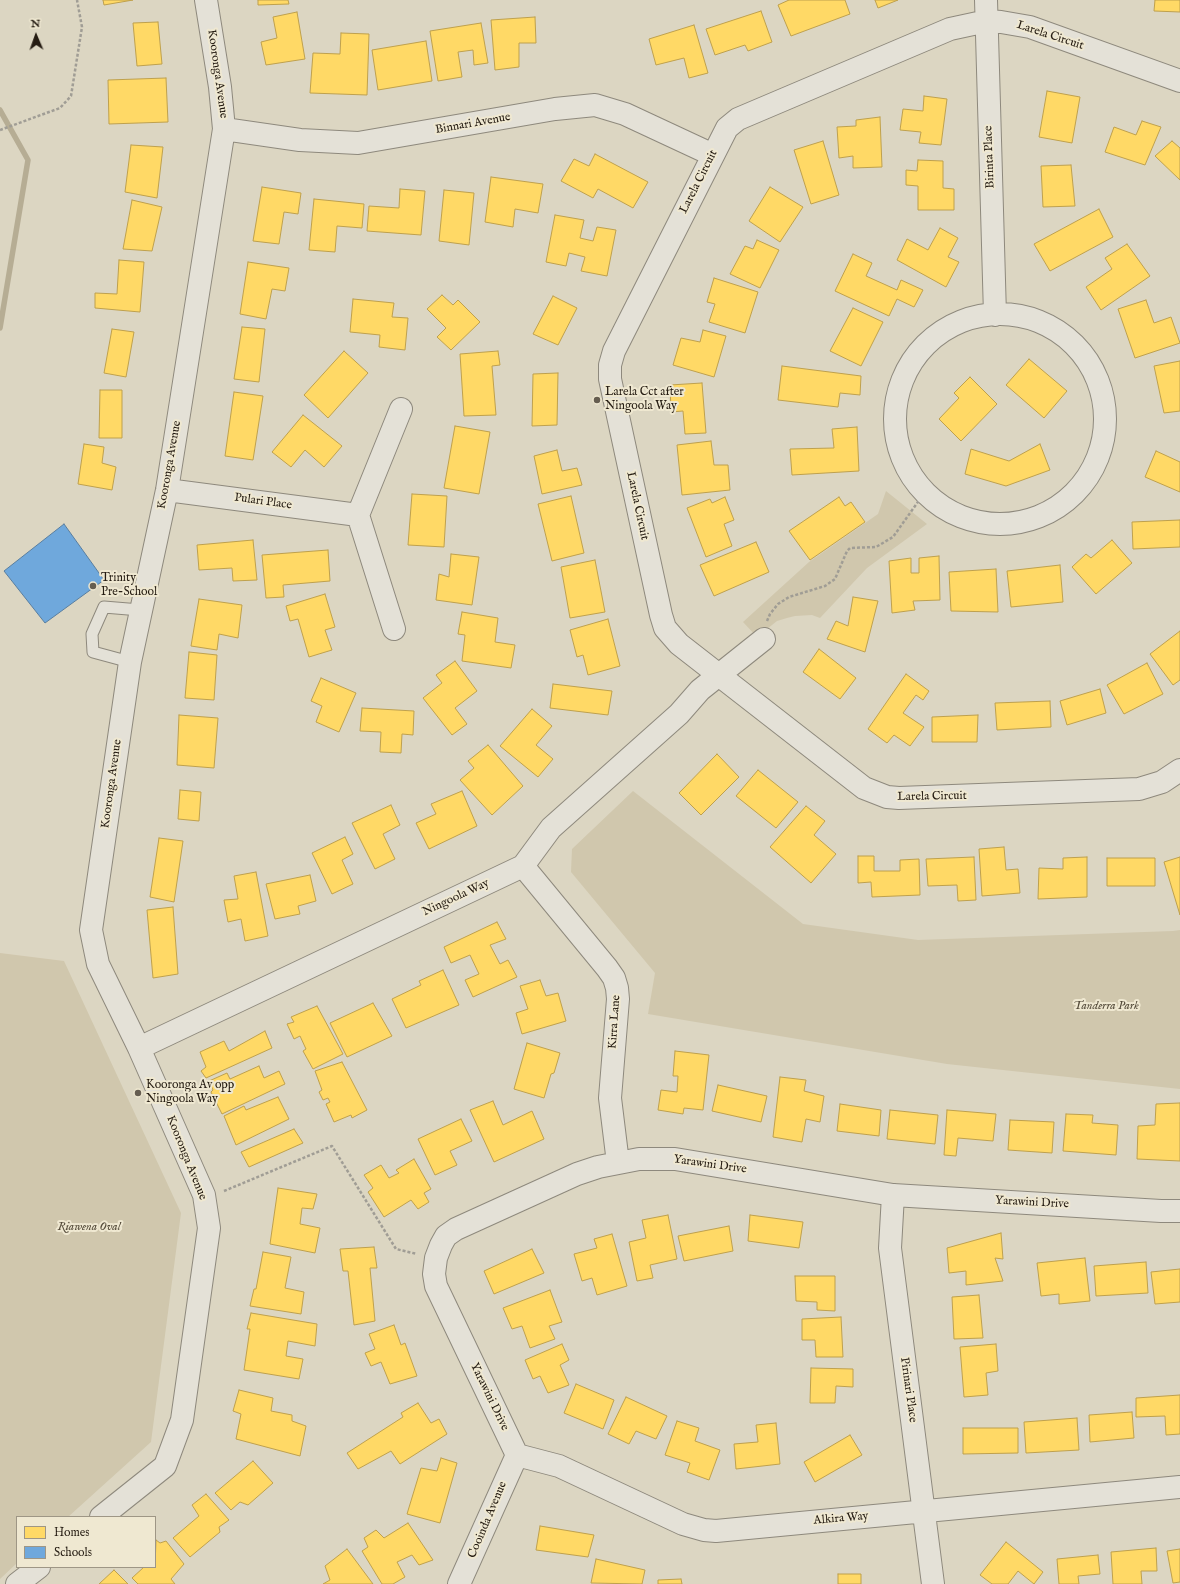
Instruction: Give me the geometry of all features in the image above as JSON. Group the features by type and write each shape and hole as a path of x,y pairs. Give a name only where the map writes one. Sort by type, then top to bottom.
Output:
{"street":[{"name":"Kooronga Avenue","path":"102,1516 165,1466 182,1420 209,1228 205,1199 139,1048 98,964 91,930 130,662 167,490 224,129 220,87 206,0"},
{"name":"Birinta Place","path":"986,0 995,315"},
{"name":"Larela Circuit","path":"1180,82 1030,27 986,21 950,29 738,119 727,128 712,155 614,351 610,365 610,379 665,628 679,644 720,674 864,788 887,797 899,798 1139,789 1162,782 1180,772"},
{"name":"Binnari Avenue","path":"224,129 300,140 358,144 555,109 595,105 625,114 712,155"},
{"path":"995,315 1015,316 1033,320 1047,326 1074,345 1090,365 1098,382 1103,399 1106,421 1104,440 1096,464 1078,490 1066,500 1040,516 1017,523 992,523 970,520 959,516 937,503 925,492 908,468 900,449 897,433 896,408 903,380 914,360 924,348 948,328 966,320 995,315"},
{"path":"394,629 358,515 402,409"},
{"name":"Pulari Place","path":"167,490 358,515"},
{"path":"720,674 764,639"},
{"name":"Ningoola Way","path":"139,1048 523,866 551,828 680,714 700,690 720,674"},
{"name":"Kirra Lane","path":"523,866 614,978 618,999 610,1098 618,1163"},
{"name":"Yarawini Drive","path":"517,1455 436,1286 434,1274 436,1258 440,1245 446,1236 456,1229 577,1174 598,1167 618,1163 659,1158 689,1160 893,1195 1180,1211"},
{"name":"Pirinari Place","path":"893,1195 890,1248 933,1584"},
{"name":"Alkira Way","path":"517,1455 560,1466 683,1524 704,1530 716,1531 1180,1487"},
{"name":"Cooinda Avenue","path":"459,1584 517,1455"},
{"path":"18,1584 38,1568"}],"lane":[{"path":"130,662 93,652 92,634 104,608 140,610"}],"path":[{"path":"0,130 60,108 71,96 82,27 77,0"},
{"path":"764,639 765,624 770,614 778,604 789,597 825,586 835,579 850,548 876,547 893,537 925,492"},
{"path":"205,1199 332,1146 396,1250 436,1258"}],"green space":[{"path":"886,491 927,524 867,568 820,618 812,615 795,616 777,621 757,637 743,622 809,562 878,514"},
{"name":"Tanderra Park","path":"633,791 803,924 918,940 1180,930 1180,1089 947,1064 648,1014 655,973 571,872 572,849"},
{"name":"Riawena Oval","path":"0,953 64,961 181,1213 151,1442 69,1516 16,1516 16,1564 0,1579"}],"building: Homes":[{"path":"103,0 133,0 104,5"},
{"path":"258,0 288,0 289,4 258,5"},
{"path":"789,0 845,0 850,14 791,36 778,5"},
{"path":"875,0 898,0 878,8"},
{"path":"1155,0 1180,0 1180,12 1154,11"},
{"path":"761,11 772,42 748,51 745,45 715,55 706,29"},
{"path":"297,12 305,59 266,65 261,42 277,38 273,17"},
{"path":"535,17 536,43 519,43 519,67 495,70 491,20"},
{"path":"158,22 162,64 137,66 133,23"},
{"path":"481,23 488,63 474,65 473,50 458,52 462,77 438,81 430,31"},
{"path":"694,25 708,73 689,78 684,58 656,65 649,39"},
{"path":"341,33 369,34 367,95 310,93 313,53 340,54"},
{"path":"426,41 432,81 378,90 372,50"},
{"path":"166,78 168,122 109,124 108,80"},
{"path":"1047,91 1080,97 1072,143 1039,137"},
{"path":"924,96 947,99 941,145 919,143 921,132 900,130 903,109 923,111"},
{"path":"880,117 882,167 853,168 853,156 839,158 837,127 856,126 856,120"},
{"path":"1142,121 1161,127 1145,165 1105,152 1114,127 1136,135"},
{"path":"823,141 839,195 811,204 794,150"},
{"path":"1172,141 1180,148 1180,180 1155,156"},
{"path":"131,145 163,147 157,198 125,192"},
{"path":"595,154 648,182 633,208 598,189 593,198 561,181 574,159 589,166"},
{"path":"918,160 943,161 943,188 954,189 954,210 918,210 918,186 906,185 906,170 917,171"},
{"path":"1071,165 1075,206 1043,207 1041,166"},
{"path":"491,177 543,184 538,213 515,209 513,227 485,222"},
{"path":"262,187 301,193 298,214 284,212 279,244 253,241"},
{"path":"770,187 803,207 780,242 749,221"},
{"path":"400,189 425,191 421,235 367,231 369,206 399,208"},
{"path":"444,190 474,193 469,245 439,241"},
{"path":"314,199 364,204 362,228 337,226 335,252 309,250"},
{"path":"132,200 162,207 152,251 123,249"},
{"path":"1099,209 1113,237 1050,271 1034,244"},
{"path":"555,215 584,220 580,238 593,241 597,227 616,230 607,276 581,271 585,257 569,253 566,266 546,262"},
{"path":"940,228 958,238 948,257 959,262 946,287 897,260 907,239 928,250"},
{"path":"757,240 779,250 760,288 730,274 745,246 753,249"},
{"path":"1127,244 1150,276 1101,310 1086,287 1112,269 1105,258"},
{"path":"853,254 872,263 866,276 897,290 901,280 923,290 914,307 897,299 889,316 835,291"},
{"path":"119,260 144,262 140,312 95,308 95,293 117,294"},
{"path":"248,262 289,268 285,291 272,289 266,319 240,314"},
{"path":"714,278 758,292 745,333 709,322 715,304 707,302"},
{"path":"442,295 453,305 458,300 480,322 451,350 437,337 446,328 427,309"},
{"path":"553,296 577,308 558,345 533,334"},
{"path":"353,299 394,303 392,317 408,318 405,350 379,347 380,335 350,332"},
{"path":"1146,300 1154,323 1171,317 1180,343 1135,358 1118,309"},
{"path":"853,308 883,322 861,366 830,351"},
{"path":"242,327 265,329 259,382 234,379"},
{"path":"112,329 134,332 126,377 104,373"},
{"path":"703,330 726,336 714,377 673,365 681,338 700,342"},
{"path":"344,351 368,373 328,418 304,395"},
{"path":"498,351 500,365 492,366 496,415 464,416 460,354"},
{"path":"1029,359 1067,391 1044,418 1006,385"},
{"path":"1180,361 1180,411 1164,413 1154,366"},
{"path":"782,366 861,376 860,395 840,393 838,407 778,400"},
{"path":"558,373 557,425 532,426 533,374"},
{"path":"970,377 997,404 961,441 939,419 959,398 954,393"},
{"path":"702,383 706,433 685,434 683,411 671,412 670,385"},
{"path":"100,390 122,390 122,438 99,438"},
{"path":"234,392 263,396 253,460 225,456"},
{"path":"303,415 342,446 324,467 305,450 291,467 272,452"},
{"path":"455,426 490,432 479,494 444,488"},
{"path":"857,427 859,471 792,475 790,449 834,448 832,429"},
{"path":"711,441 714,465 728,465 730,490 682,495 677,445"},
{"path":"84,444 104,447 102,463 116,467 112,490 78,484"},
{"path":"1040,444 1050,470 1006,486 965,474 971,449 1009,461"},
{"path":"557,450 562,471 577,468 582,485 542,494 534,456"},
{"path":"1156,451 1180,462 1180,492 1145,477"},
{"path":"412,494 447,496 444,547 408,545"},
{"path":"571,496 584,553 552,561 538,504"},
{"path":"725,497 734,520 724,524 732,546 706,557 687,508 710,499 712,503"},
{"path":"839,497 845,506 851,502 865,522 810,560 789,531"},
{"path":"1180,520 1180,547 1133,549 1132,522"},
{"path":"253,540 257,580 233,581 232,568 199,570 197,545"},
{"path":"1112,540 1132,563 1096,594 1072,567 1086,554 1091,558"},
{"path":"756,542 769,572 714,596 700,565"},
{"path":"328,550 330,581 283,585 284,597 266,598 262,555"},
{"path":"451,554 479,557 472,605 436,600 439,574 449,577"},
{"path":"939,556 940,600 913,601 915,610 892,613 889,561 911,558 911,573 919,573 919,558"},
{"path":"595,560 605,612 570,618 561,567"},
{"path":"1060,565 1063,602 1011,607 1007,571"},
{"path":"996,569 998,612 951,611 949,572"},
{"path":"325,594 335,627 325,630 332,650 309,657 298,619 290,621 286,606"},
{"path":"853,597 878,601 865,652 827,639 836,621 848,626"},
{"path":"199,599 242,605 238,638 219,634 217,650 191,646"},
{"path":"462,612 498,618 495,642 515,645 511,668 462,661 465,635 458,634"},
{"path":"608,619 620,666 588,675 583,655 577,657 570,630"},
{"path":"1180,631 1180,680 1173,685 1150,654"},
{"path":"819,649 856,678 840,699 803,672"},
{"path":"189,652 217,655 214,700 185,698"},
{"path":"455,661 477,691 455,708 467,724 452,735 423,698 442,683 436,675"},
{"path":"1147,663 1163,694 1124,714 1107,685"},
{"path":"906,674 929,691 923,700 916,695 903,713 924,727 910,746 894,735 887,743 868,729"},
{"path":"321,678 356,693 339,732 316,722 322,706 311,701"},
{"path":"553,684 612,691 608,715 550,708"},
{"path":"1100,689 1106,713 1067,725 1060,701"},
{"path":"1050,701 1051,727 997,730 995,703"},
{"path":"362,708 414,711 413,735 402,734 401,753 380,752 381,732 360,731"},
{"path":"532,709 552,726 536,745 553,759 538,777 500,746"},
{"path":"179,715 218,718 214,768 177,765"},
{"path":"978,715 977,742 932,742 932,717"},
{"path":"488,745 523,786 492,815 460,780 474,768 468,761"},
{"path":"717,754 739,777 701,815 679,793"},
{"path":"758,770 798,802 776,828 736,796"},
{"path":"180,790 201,792 199,821 178,819"},
{"path":"462,791 477,826 429,849 416,823 436,814 431,804"},
{"path":"391,805 400,825 383,834 395,859 375,869 352,823"},
{"path":"806,806 825,821 814,835 836,854 811,883 770,847"},
{"path":"345,837 353,854 342,860 353,884 332,894 312,853"},
{"path":"159,838 183,841 174,902 150,897"},
{"path":"1004,847 1006,870 1018,869 1020,893 982,896 979,849"},
{"path":"858,856 874,856 874,871 900,871 900,860 919,859 920,895 872,897 871,882 858,883"},
{"path":"974,857 976,900 958,901 957,885 928,886 926,859"},
{"path":"1087,857 1087,897 1038,899 1039,868 1063,869 1063,858"},
{"path":"1180,857 1180,915 1164,862"},
{"path":"1107,858 1155,858 1155,886 1107,886"},
{"path":"256,872 268,936 245,941 241,919 228,922 224,900 238,899 234,876"},
{"path":"310,875 316,901 298,906 300,914 275,919 266,884"},
{"path":"173,907 178,974 153,978 147,910"},
{"path":"497,922 506,939 490,945 500,964 508,960 517,977 473,997 465,980 479,974 470,955 451,963 444,947"},
{"path":"443,970 459,1005 406,1028 392,999 421,985 419,981"},
{"path":"540,980 546,996 558,993 566,1021 522,1034 516,1013 528,1009 520,986"},
{"path":"373,1003 392,1036 347,1057 330,1023"},
{"path":"317,1006 343,1054 313,1069 303,1051 306,1049 300,1036 294,1039 287,1024 294,1022 291,1017"},
{"path":"265,1031 272,1048 206,1078 201,1071 206,1067 200,1052 224,1041 229,1051"},
{"path":"527,1043 560,1053 554,1073 551,1074 544,1098 514,1089"},
{"path":"675,1051 709,1055 703,1110 684,1108 683,1114 658,1110 661,1090 677,1092 678,1076 673,1076"},
{"path":"342,1062 367,1110 352,1118 351,1115 334,1122 326,1104 330,1102 328,1098 323,1100 319,1092 322,1090 315,1071"},
{"path":"259,1066 264,1078 279,1071 285,1084 222,1114 211,1092 213,1090 209,1081 227,1073 230,1079"},
{"path":"780,1077 806,1080 804,1091 824,1096 820,1122 806,1119 802,1142 773,1137"},
{"path":"718,1085 767,1096 761,1122 712,1111"},
{"path":"278,1097 289,1119 236,1145 224,1116 244,1106 246,1110"},
{"path":"493,1101 503,1125 532,1111 544,1139 494,1162 470,1110"},
{"path":"1180,1103 1180,1161 1137,1159 1138,1126 1155,1125 1156,1104"},
{"path":"840,1104 881,1110 879,1136 837,1131"},
{"path":"890,1110 938,1115 935,1144 887,1139"},
{"path":"947,1110 996,1114 993,1141 958,1138 956,1156 944,1155"},
{"path":"1066,1114 1093,1115 1092,1123 1118,1125 1116,1155 1063,1151"},
{"path":"461,1119 472,1141 450,1151 457,1165 435,1175 418,1139"},
{"path":"1010,1120 1054,1122 1052,1153 1008,1150"},
{"path":"294,1129 303,1143 249,1167 241,1152"},
{"path":"414,1159 431,1189 424,1193 429,1202 418,1209 411,1200 384,1217 368,1192 373,1188 364,1175 381,1165 389,1178 399,1173 396,1170"},
{"path":"278,1188 317,1194 313,1209 302,1208 300,1224 320,1228 315,1253 270,1244"},
{"path":"668,1215 677,1259 650,1265 653,1278 637,1281 629,1242 646,1238 642,1220"},
{"path":"750,1215 803,1222 799,1248 748,1241"},
{"path":"729,1226 733,1251 684,1261 678,1236"},
{"path":"1001,1233 1003,1259 995,1258 1003,1281 966,1285 966,1271 949,1273 947,1248"},
{"path":"612,1234 627,1286 597,1295 592,1278 582,1281 574,1254 597,1248 594,1239"},
{"path":"374,1247 377,1268 370,1268 375,1321 354,1325 348,1271 343,1271 340,1249"},
{"path":"532,1249 544,1273 494,1294 484,1271"},
{"path":"263,1252 291,1257 285,1288 304,1292 301,1314 250,1306 254,1289 256,1289"},
{"path":"1085,1258 1090,1301 1059,1304 1059,1294 1041,1296 1037,1263"},
{"path":"1146,1262 1148,1293 1096,1296 1094,1266"},
{"path":"1180,1269 1180,1302 1155,1304 1151,1272"},
{"path":"795,1276 835,1276 835,1311 817,1310 817,1302 796,1301"},
{"path":"550,1290 562,1322 549,1326 555,1339 530,1348 522,1326 512,1329 503,1308"},
{"path":"979,1295 983,1338 954,1339 952,1297"},
{"path":"251,1313 317,1324 315,1346 288,1341 286,1356 303,1359 299,1379 244,1370 250,1329 247,1329"},
{"path":"841,1317 843,1357 816,1357 815,1340 802,1340 802,1319"},
{"path":"394,1325 401,1345 405,1343 417,1376 390,1384 381,1362 371,1366 365,1353 375,1349 369,1334"},
{"path":"562,1344 569,1360 560,1365 569,1385 548,1393 540,1376 533,1379 525,1360"},
{"path":"996,1344 998,1371 986,1373 988,1395 964,1397 960,1347"},
{"path":"811,1368 853,1369 853,1387 836,1386 835,1403 810,1403"},
{"path":"576,1384 614,1400 603,1429 564,1413"},
{"path":"239,1390 273,1398 271,1411 292,1415 292,1421 306,1426 300,1456 236,1439 241,1414 233,1411"},
{"path":"1180,1395 1180,1434 1166,1435 1165,1416 1136,1417 1136,1398"},
{"path":"626,1397 667,1416 656,1439 636,1431 629,1444 608,1434"},
{"path":"418,1403 431,1423 439,1419 447,1434 400,1464 391,1451 358,1469 347,1453 403,1417 401,1413"},
{"path":"1132,1412 1134,1438 1090,1442 1089,1415"},
{"path":"1077,1418 1079,1450 1026,1453 1024,1422"},
{"path":"677,1421 699,1428 695,1441 720,1450 709,1480 687,1472 690,1463 665,1455"},
{"path":"776,1423 780,1464 736,1469 734,1444 758,1442 756,1425"},
{"path":"963,1428 1018,1428 1018,1453 963,1454"},
{"path":"850,1435 862,1455 815,1482 804,1462"},
{"path":"441,1458 457,1463 440,1523 407,1514 421,1468 437,1471"},
{"path":"253,1461 273,1483 248,1505 240,1502 231,1510 215,1493"},
{"path":"206,1494 229,1520 219,1527 220,1532 190,1557 173,1538 199,1516 192,1505"},
{"path":"408,1523 433,1560 419,1565 412,1555 397,1562 405,1577 393,1584 382,1584 362,1551 368,1547 364,1538 376,1530 384,1538"},
{"path":"540,1526 594,1535 588,1557 536,1550"},
{"path":"156,1540 160,1543 166,1541 184,1564 171,1579 175,1584 138,1584 132,1578 143,1568 156,1568"},
{"path":"1006,1542 1043,1572 1034,1584 1018,1571 1008,1584 992,1584 980,1575"},
{"path":"1156,1548 1157,1571 1141,1571 1142,1584 1113,1584 1111,1552"},
{"path":"347,1549 373,1584 323,1584 330,1580 325,1566"},
{"path":"1180,1549 1180,1582 1173,1583 1167,1551"},
{"path":"1098,1555 1100,1574 1078,1576 1079,1584 1059,1584 1057,1559"},
{"path":"596,1559 645,1570 642,1584 591,1583"},
{"path":"114,1570 128,1584 99,1584"},
{"path":"838,1574 861,1574 861,1584 838,1584"},
{"path":"681,1579 682,1584 658,1584 658,1580"}],"building: Schools":[{"path":"64,524 104,580 45,623 4,571"}],"waterway":[{"path":"0,110 28,160 0,328"}],"place":[{"name":"Larela Cct after Ningoola Way","path":"597,400"},
{"name":"Trinity Pre-School","path":"93,586"},
{"name":"Kooronga Av opp Ningoola Way","path":"138,1093"}]}
